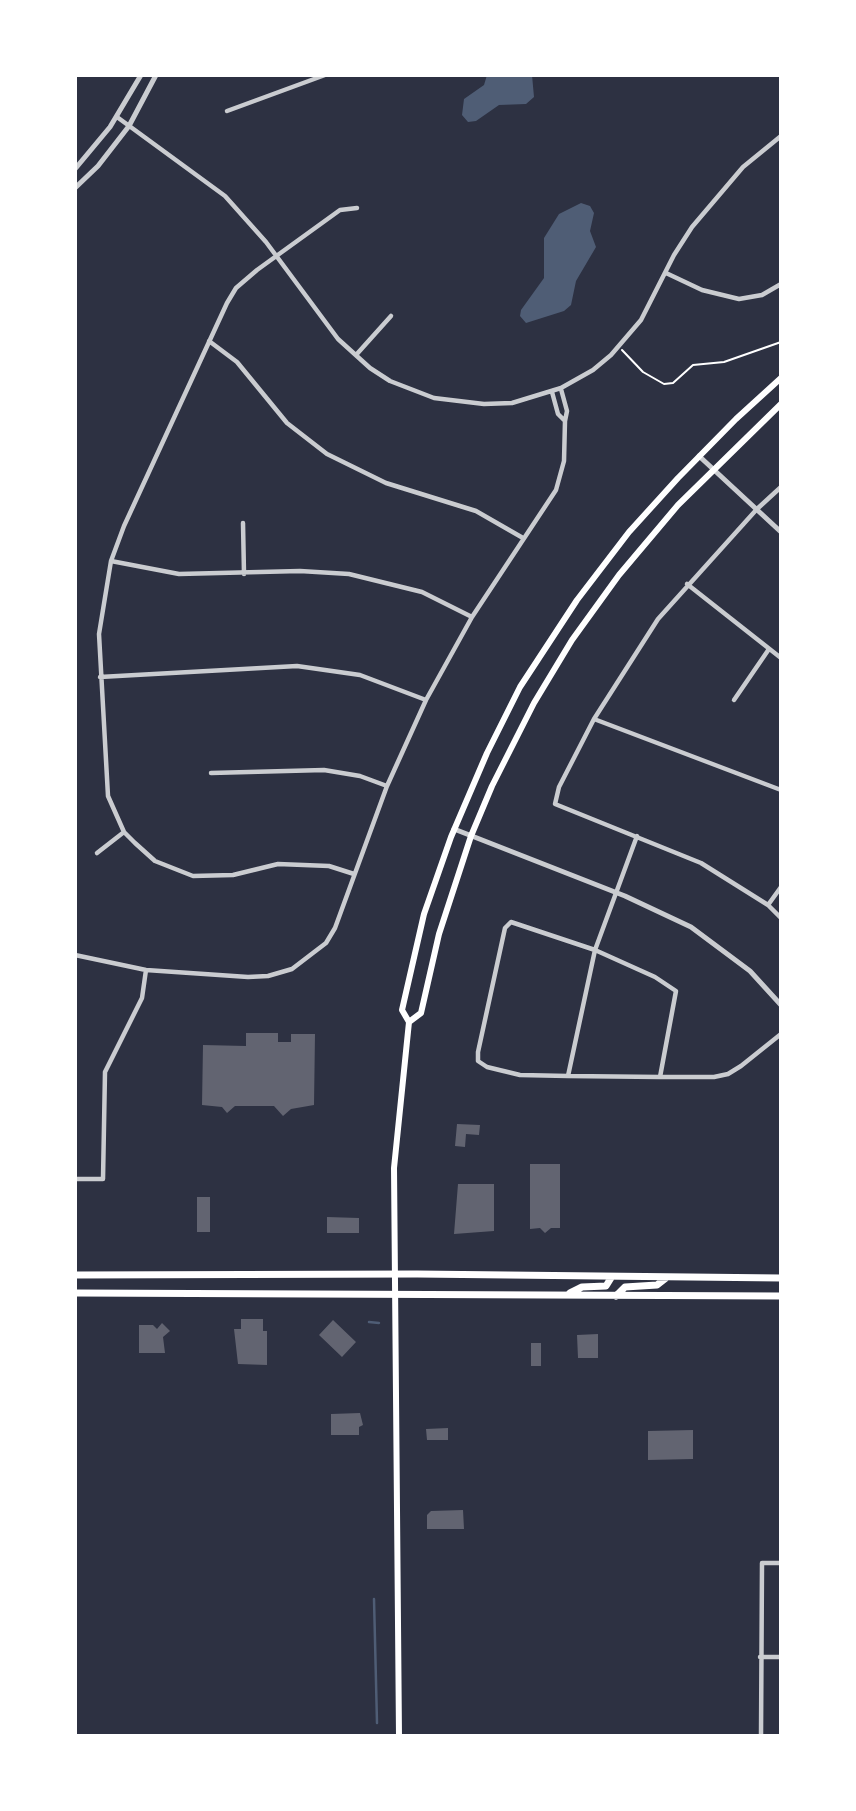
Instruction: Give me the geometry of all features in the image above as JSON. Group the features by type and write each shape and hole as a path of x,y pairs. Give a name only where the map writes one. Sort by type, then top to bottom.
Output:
{"main road":[{"path":"399,1736 396,1137 409,1023 402,1010 425,914 454,830 520,687 569,611 629,532 699,456 781,378"},
{"path":"409,1023 421,1013 442,923 471,836 492,786 534,703 572,640 619,575 678,505 781,404"},
{"path":"75,1275 395,1274 781,1278"},
{"path":"185,1293 186,1275"},
{"path":"566,1295 582,1287 606,1286 611,1278"},
{"path":"616,1296 625,1287 657,1285 666,1278"},
{"path":"75,1293 781,1296"}],"street":[{"path":"75,169 117,117 141,75"},
{"path":"75,188 98,166 129,126 156,75"},
{"path":"227,111 321,76"},
{"path":"117,117 213,185 277,257 338,339 356,355 390,381 454,403 512,403 552,392 593,370 619,346 641,320 681,242 706,210 749,161 781,136"},
{"path":"354,874 329,866 278,864 225,876 193,876 155,861 124,832 108,796 100,677 100,614 111,561 209,341 236,288 340,210 357,208"},
{"path":"666,273 702,290 739,299 762,295 781,284"},
{"path":"356,355 391,316"},
{"path":"209,341 237,362 288,423 327,454 386,483 447,499 476,511 523,538"},
{"path":"75,955 146,970 248,977 268,976 292,969 326,943 335,928 387,786 426,700 472,617 547,505 561,475 566,447 567,411 561,388"},
{"path":"552,392 558,414 565,421"},
{"path":"699,456 781,532"},
{"path":"781,487 687,584 658,620 594,719 559,787 555,804 701,863 768,905 781,918"},
{"path":"243,523 244,574"},
{"path":"111,561 179,574 327,572 373,578 422,593 472,617"},
{"path":"687,584 781,658"},
{"path":"734,700 769,649"},
{"path":"100,677 297,666 360,675 426,700"},
{"path":"594,719 781,790"},
{"path":"211,773 324,770 360,776 387,786"},
{"path":"454,830 616,893 691,927 750,971 781,1005"},
{"path":"97,853 124,832"},
{"path":"568,1076 595,950 637,836"},
{"path":"768,905 781,887"},
{"path":"660,1077 676,991 655,976 595,950 511,922 505,929 490,989 478,1061 487,1067 520,1075 660,1077 728,1074 781,1034"},
{"path":"75,1179 103,1179 106,1072 142,998 146,970"},
{"path":"761,1736 762,1563 781,1563"},
{"path":"760,1657 781,1657"}],"path":[{"path":"619,346 637,366 664,384 673,383 693,365 724,362 781,342"}],"water":[{"path":"487,75 532,75 534,97 526,104 499,105 476,121 468,122 462,115 464,99 484,85"},
{"path":"581,203 590,206 594,213 590,231 596,247 576,281 571,305 564,311 526,323 520,316 521,310 544,278 544,238 559,214"}],"building":[{"path":"246,1033 278,1033 278,1042 291,1042 291,1034 315,1034 314,1105 291,1109 283,1116 274,1106 235,1106 227,1113 222,1107 202,1105 203,1045 246,1046"},
{"path":"457,1124 480,1125 479,1135 466,1134 465,1147 455,1146"},
{"path":"530,1164 560,1164 560,1228 551,1228 545,1233 540,1228 530,1229"},
{"path":"458,1184 494,1184 494,1231 454,1234"},
{"path":"197,1197 210,1197 210,1232 197,1232"},
{"path":"327,1217 359,1218 359,1233 327,1233"},
{"path":"241,1319 263,1319 263,1331 267,1331 267,1365 238,1364 234,1329 241,1329"},
{"path":"333,1320 356,1342 342,1357 319,1335"},
{"path":"162,1323 170,1331 163,1337 165,1353 139,1353 139,1325 153,1325 157,1329"},
{"path":"598,1334 598,1358 578,1358 577,1335"},
{"path":"531,1343 541,1343 541,1366 531,1366"},
{"path":"360,1413 363,1425 359,1427 359,1435 331,1435 331,1414"},
{"path":"448,1428 448,1440 427,1440 426,1429"},
{"path":"693,1430 693,1459 648,1460 648,1431"},
{"path":"463,1510 464,1529 427,1529 427,1515 431,1511"}],"waterway":[{"path":"369,1322 379,1323"},
{"path":"374,1599 377,1723"}]}
